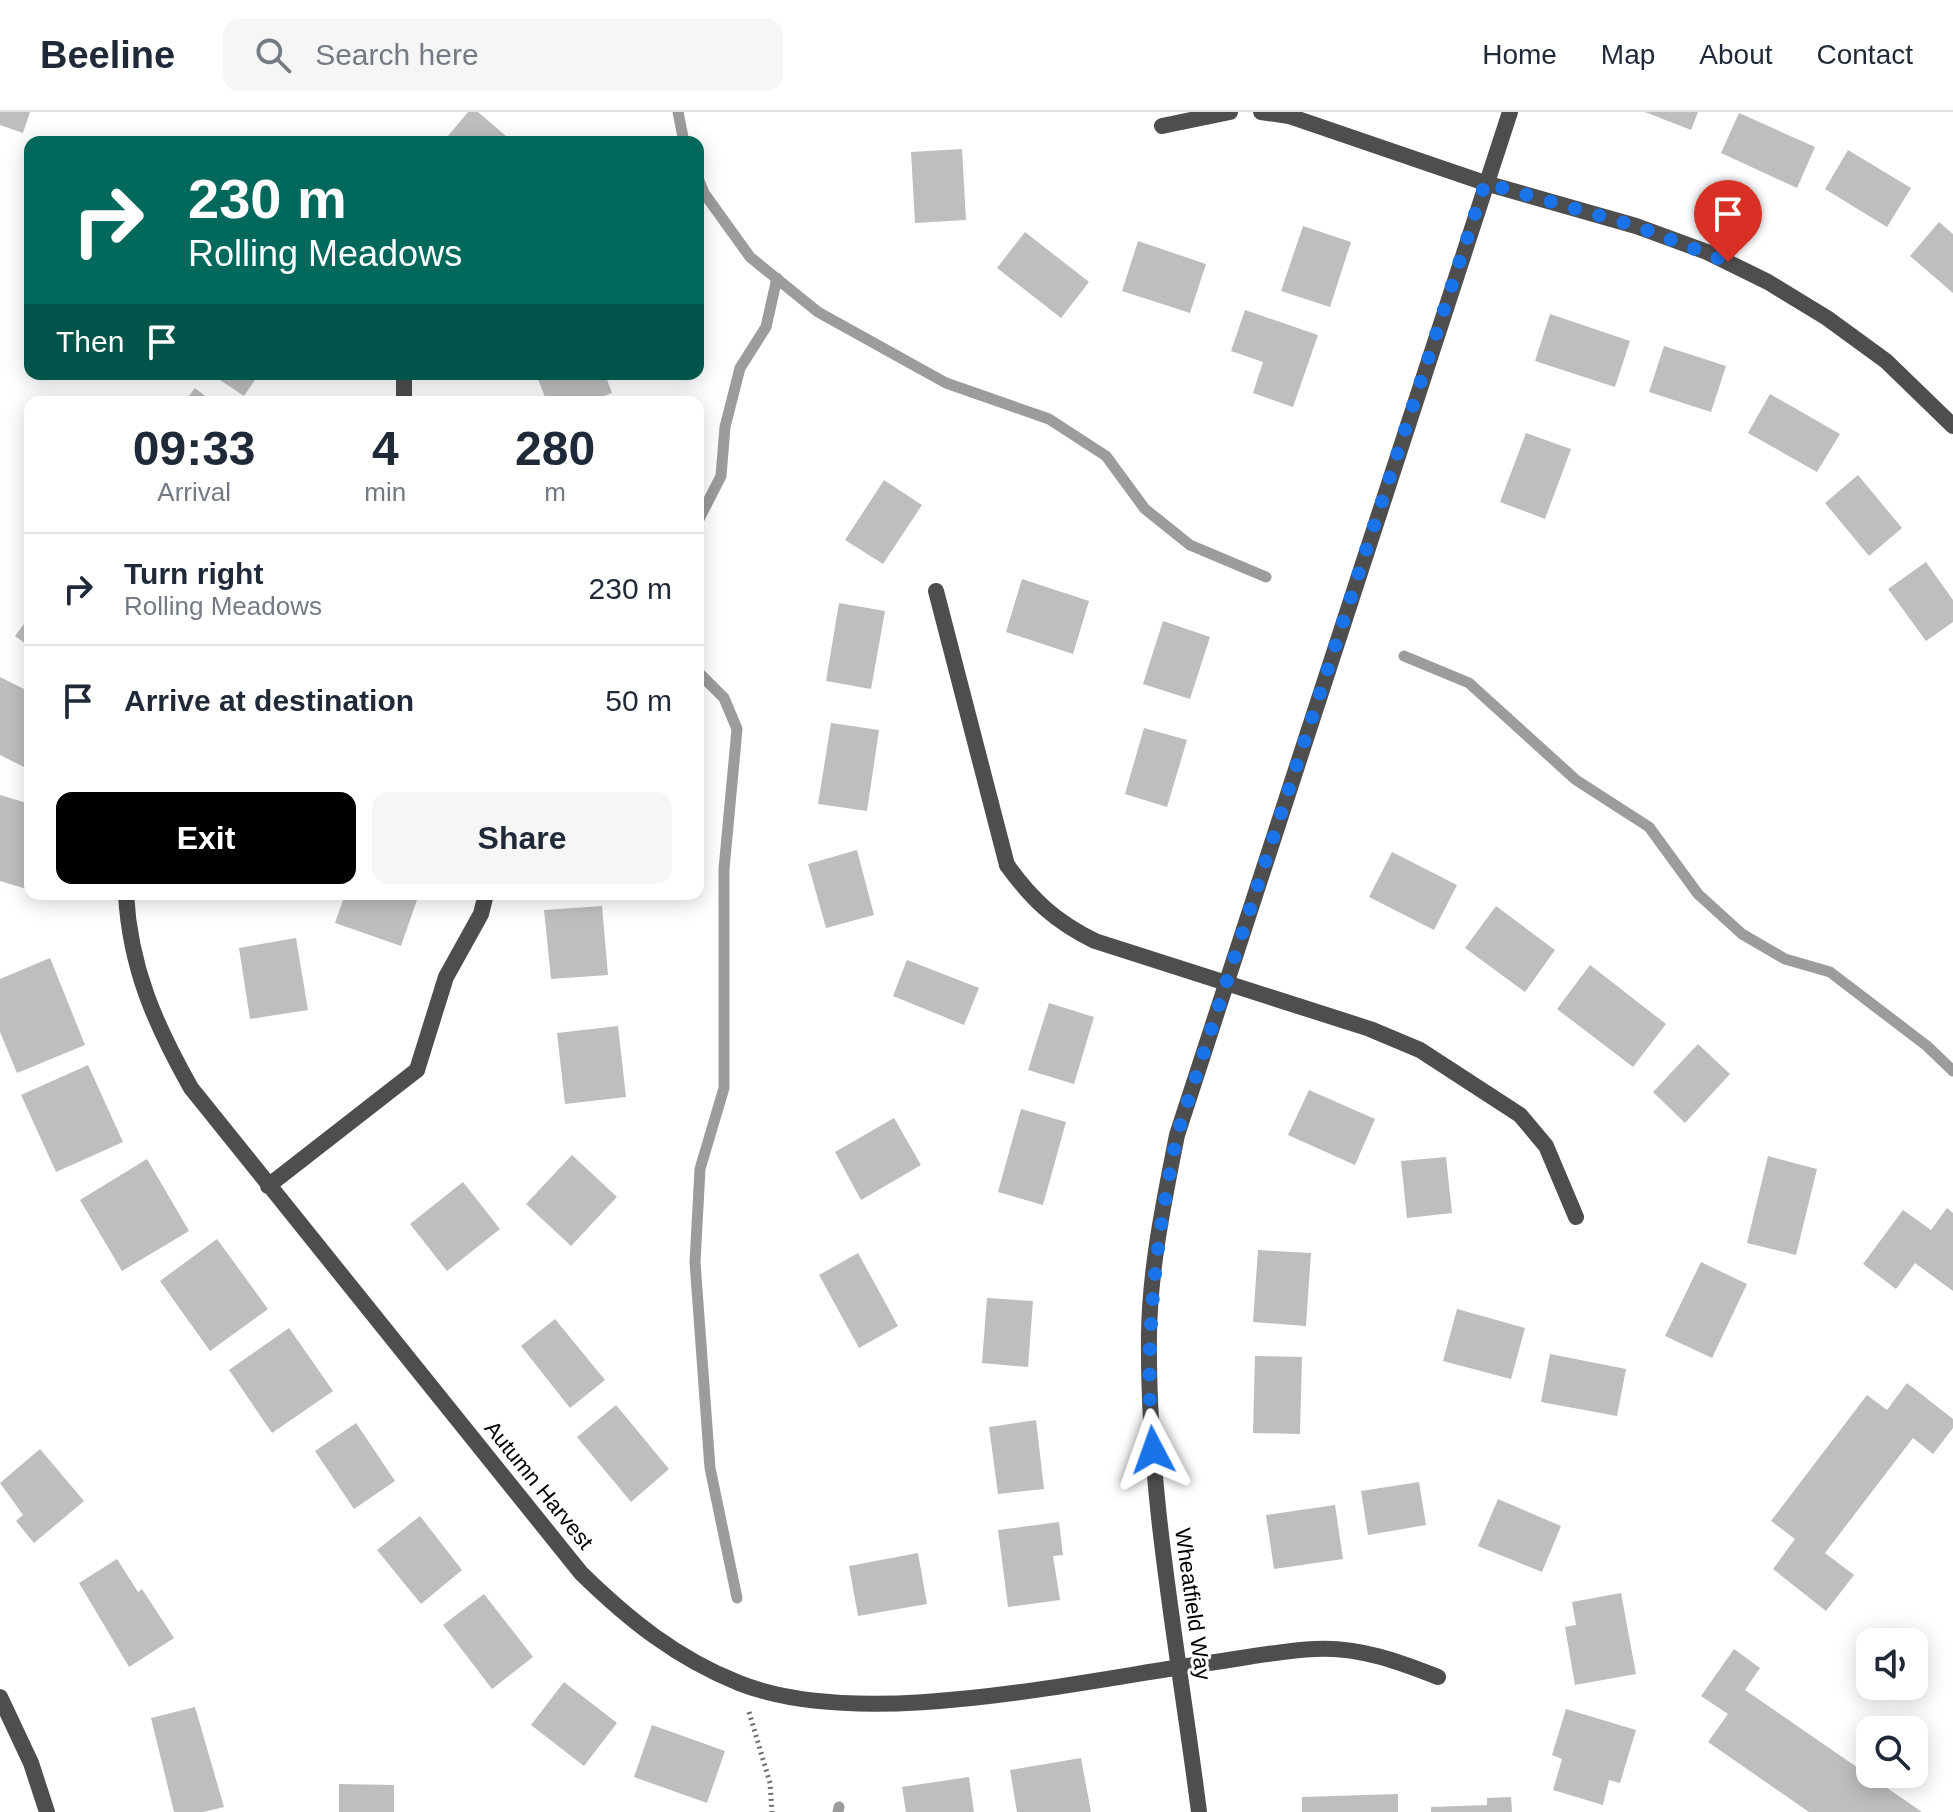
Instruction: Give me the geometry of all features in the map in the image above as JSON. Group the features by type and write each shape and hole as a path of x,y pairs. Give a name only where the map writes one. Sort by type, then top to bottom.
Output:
{"street":[{"path":"1162,126 1230,112"},
{"path":"1261,112 1289,116 1485,183 1636,226 1707,252 1768,282 1827,318 1886,361 1953,426"},
{"name":"Wheatfield Way","path":"1199,1812 1160,1534 1150,1422 1149,1331 1158,1231 1177,1135 1510,112"},
{"path":"936,591 1007,865 1031,898 1061,924 1095,941 1370,1029 1420,1050 1465,1076 1520,1115 1546,1146 1576,1217"},
{"name":"Autumn Harvest","path":"127,900 137,966 156,1026 191,1088 581,1573 632,1622 684,1656 741,1684 805,1699 870,1704 957,1699 1317,1648 1397,1661 1438,1677"},
{"path":"268,1186 417,1070 446,977 481,914 484,900"},
{"path":"0,1697 31,1763 47,1812"}],"path":[{"path":"741,1684 770,1783 772,1812"}],"building":[{"path":"0,112 30,112 23,133 0,125"},
{"path":"468,112 478,112 506,136 448,136"},
{"path":"1645,112 1698,112 1691,130"},
{"path":"1739,113 1815,147 1797,188 1721,153"},
{"path":"962,149 966,220 915,223 911,152"},
{"path":"1848,150 1911,188 1887,227 1825,189"},
{"path":"1939,222 1953,234 1953,293 1910,256"},
{"path":"1303,226 1351,242 1330,307 1281,291"},
{"path":"1025,232 1089,282 1061,318 997,268"},
{"path":"1138,241 1206,264 1190,313 1122,291"},
{"path":"1245,310 1318,335 1293,407 1253,393 1263,362 1231,351"},
{"path":"1550,314 1630,341 1615,387 1535,361"},
{"path":"1664,346 1726,366 1711,412 1649,392"},
{"path":"220,380 255,380 244,396"},
{"path":"538,380 607,380 612,393 604,396 545,396"},
{"path":"195,388 205,396 189,396"},
{"path":"1770,394 1840,434 1817,472 1748,433"},
{"path":"1526,433 1571,449 1545,519 1500,502"},
{"path":"1858,475 1902,528 1869,556 1825,503"},
{"path":"884,480 922,505 883,564 845,540"},
{"path":"1926,562 1953,600 1953,622 1926,641 1888,589"},
{"path":"1022,579 1089,601 1073,654 1006,632"},
{"path":"839,603 885,611 871,689 826,681"},
{"path":"1163,621 1210,637 1190,699 1143,684"},
{"path":"24,624 24,643 15,636"},
{"path":"0,677 24,689 24,767 0,755"},
{"path":"831,723 879,730 867,811 818,804"},
{"path":"1144,728 1187,740 1167,807 1125,794"},
{"path":"0,795 24,802 24,888 0,881"},
{"path":"857,850 874,915 826,928 808,864"},
{"path":"1392,852 1457,885 1434,930 1369,897"},
{"path":"343,900 417,900 401,946 335,923"},
{"path":"602,906 608,975 551,979 544,910"},
{"path":"1496,906 1555,950 1525,992 1465,948"},
{"path":"296,938 308,1010 250,1019 239,948"},
{"path":"50,958 85,1045 17,1073 0,1032 0,979"},
{"path":"907,960 979,988 964,1025 893,996"},
{"path":"1590,965 1666,1024 1633,1067 1557,1009"},
{"path":"1049,1003 1094,1017 1074,1084 1028,1070"},
{"path":"618,1026 626,1097 565,1104 557,1033"},
{"path":"1698,1044 1730,1074 1685,1123 1653,1092"},
{"path":"88,1065 123,1142 56,1172 21,1095"},
{"path":"1309,1090 1375,1119 1355,1165 1288,1135"},
{"path":"1021,1109 1066,1122 1043,1205 998,1192"},
{"path":"894,1118 921,1165 861,1200 835,1152"},
{"path":"572,1155 617,1197 571,1246 526,1204"},
{"path":"1768,1156 1817,1169 1796,1255 1747,1243"},
{"path":"1446,1157 1452,1213 1407,1218 1401,1161"},
{"path":"147,1159 189,1231 122,1271 80,1200"},
{"path":"463,1182 500,1229 447,1271 410,1224"},
{"path":"1947,1208 1953,1213 1953,1291 1915,1263 1896,1289 1863,1264 1903,1210 1931,1230"},
{"path":"217,1239 268,1309 210,1351 160,1281"},
{"path":"1258,1250 1311,1253 1306,1326 1253,1322"},
{"path":"858,1253 898,1326 859,1348 819,1275"},
{"path":"1701,1262 1747,1284 1712,1358 1665,1336"},
{"path":"987,1298 1033,1301 1028,1367 982,1363"},
{"path":"1457,1309 1525,1328 1511,1379 1443,1361"},
{"path":"555,1319 605,1380 570,1408 521,1346"},
{"path":"289,1328 333,1391 272,1433 229,1370"},
{"path":"1550,1354 1626,1369 1617,1416 1541,1402"},
{"path":"1255,1356 1302,1357 1300,1434 1253,1433"},
{"path":"1907,1383 1953,1419 1953,1428 1933,1454 1913,1438 1825,1553 1854,1575 1826,1611 1773,1569 1795,1539 1771,1521 1867,1395 1887,1410"},
{"path":"616,1405 669,1469 631,1502 577,1437"},
{"path":"1036,1420 1044,1489 998,1494 989,1427"},
{"path":"356,1423 395,1481 354,1509 315,1451"},
{"path":"40,1449 84,1501 34,1543 16,1521 23,1515 0,1483"},
{"path":"1419,1482 1426,1525 1368,1535 1361,1491"},
{"path":"1498,1499 1561,1526 1542,1572 1478,1546"},
{"path":"1335,1505 1343,1559 1274,1569 1266,1515"},
{"path":"420,1516 462,1570 421,1604 377,1550"},
{"path":"1059,1522 1063,1555 1053,1556 1060,1600 1008,1607 998,1530"},
{"path":"918,1553 927,1604 858,1616 849,1566"},
{"path":"117,1559 138,1592 142,1589 174,1638 129,1667 79,1583"},
{"path":"1621,1593 1636,1674 1575,1685 1565,1627 1576,1625 1572,1602"},
{"path":"484,1594 533,1657 492,1689 443,1625"},
{"path":"1734,1649 1760,1668 1745,1690 1856,1767 1856,1788 1887,1788 1922,1812 1809,1812 1708,1742 1728,1714 1701,1696"},
{"path":"564,1682 617,1723 584,1766 531,1725"},
{"path":"195,1707 224,1807 203,1812 174,1812 151,1718"},
{"path":"1566,1709 1636,1730 1620,1783 1609,1780 1603,1805 1553,1790 1562,1759 1552,1755"},
{"path":"652,1725 725,1751 707,1803 634,1777"},
{"path":"1081,1758 1091,1812 1017,1812 1010,1770"},
{"path":"969,1777 974,1812 906,1812 902,1787"},
{"path":"339,1784 394,1785 394,1812 339,1812"},
{"path":"1398,1794 1398,1812 1302,1812 1302,1797"},
{"path":"1511,1797 1512,1812 1431,1812 1431,1807 1487,1805 1487,1798"}],"waterway":[{"path":"678,112 683,136"},
{"path":"704,193 750,257 818,312 946,383 1049,419 1106,456 1145,509 1190,545 1266,577"},
{"path":"704,509 721,476 725,427 740,368 766,327 777,278"},
{"path":"1404,656 1469,683 1576,780 1649,827 1698,894 1742,934 1785,959 1830,972 1927,1046 1953,1071"},
{"path":"704,678 724,698 737,729 724,869 724,1088 700,1169 695,1262 710,1468 737,1598"},
{"path":"838,1812 839,1807"}],"route":[{"path":"1153,1450 1149,1331 1158,1231 1177,1135 1485,183 1636,226 1728,262"}]}
